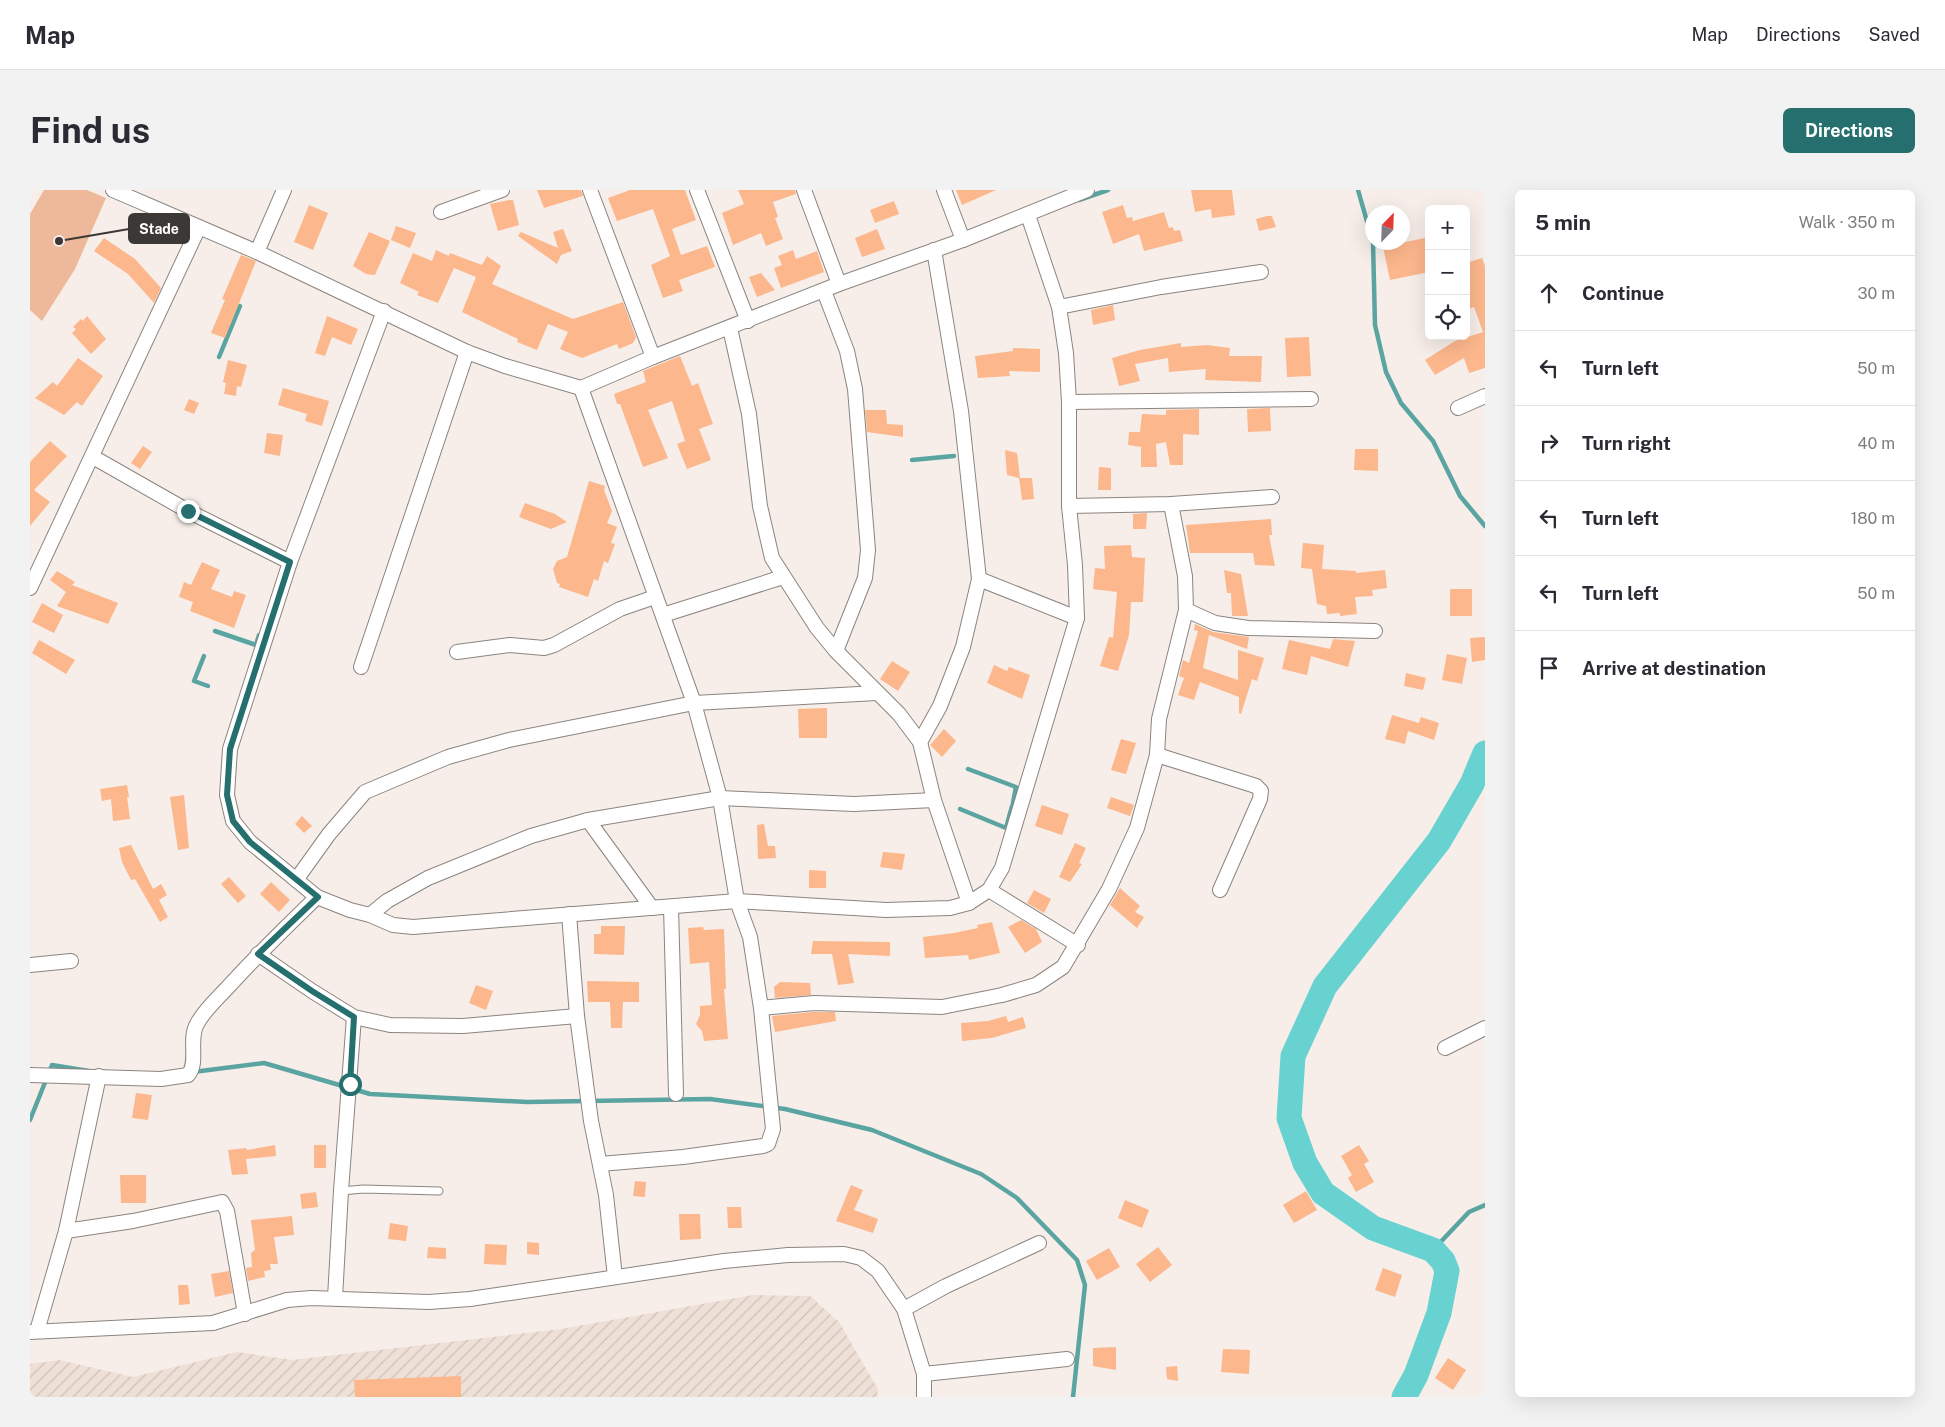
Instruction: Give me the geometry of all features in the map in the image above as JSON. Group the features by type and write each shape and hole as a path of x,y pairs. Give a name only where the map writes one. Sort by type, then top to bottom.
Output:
{"street":[{"path":"113,190 257,252 467,352 505,366 581,388 653,357 839,284 963,240 1087,190"},
{"path":"257,252 284,190"},
{"path":"441,212 502,190"},
{"path":"590,190 653,357"},
{"path":"697,190 748,321"},
{"path":"804,190 839,284"},
{"path":"944,190 963,240"},
{"path":"384,311 290,562 230,749 227,795 233,821 250,842 318,897 393,925 413,927 737,902 886,910 950,908 969,903 989,890 1002,868 1077,618 1075,565 1069,506 1070,402 1059,307 1028,215"},
{"path":"30,588 34,567 93,457 199,227"},
{"path":"920,742 940,706 963,647 979,579 961,411 934,250"},
{"path":"1059,307 1161,287 1261,272"},
{"path":"824,291 846,351 855,389 868,550 865,578 836,651"},
{"path":"730,328 749,414 760,506 772,558 817,628 836,651 899,714 920,742 934,800 969,903"},
{"path":"361,667 467,352"},
{"path":"581,388 694,703 720,798 737,902 750,938 761,1008 773,1129 768,1144 683,1157 600,1164"},
{"path":"1458,408 1485,396"},
{"path":"1070,402 1311,399"},
{"path":"93,457 188,511 290,562"},
{"path":"1069,506 1171,504 1272,497"},
{"path":"761,1008 814,1003 942,1007 1002,995 1036,985 1063,967 1078,945 1109,889 1137,828 1157,756 1159,720 1186,610 1185,576 1171,504"},
{"path":"663,615 783,577"},
{"path":"979,579 1077,618"},
{"path":"457,652 510,645 549,647 620,609 655,597"},
{"path":"1186,610 1215,623 1242,628 1375,631"},
{"path":"296,880 329,834 365,792 448,757 509,740 694,703 878,693"},
{"path":"1157,756 1256,786 1261,791 1260,799 1220,890"},
{"path":"370,915 387,901 428,878 531,836 588,820 720,798 854,804 934,800"},
{"path":"588,820 652,908"},
{"path":"989,890 1078,945"},
{"path":"30,1075 99,1076 161,1080 188,1075 192,1070 192,1042 196,1025 207,1010 258,954 318,897"},
{"path":"671,906 676,1094"},
{"path":"569,914 577,1016 615,1277"},
{"path":"258,954 354,1017 390,1025 463,1026 577,1016"},
{"path":"30,965 71,961"},
{"path":"335,1298 354,1017"},
{"path":"1445,1048 1485,1028"},
{"path":"99,1076 66,1231 33,1332 214,1323 287,1300 335,1298 429,1302 470,1299 724,1261 788,1255 844,1254 861,1258 878,1271 904,1309 924,1374 924,1397"},
{"path":"66,1231 133,1221 222,1202 227,1211 245,1314"},
{"path":"904,1309 946,1286 1040,1242"},
{"path":"924,1374 1067,1359"}],"lane":[{"path":"341,1191 438,1191"}],"shaded area":[{"path":"44,190 87,190 106,198 75,269 42,321 30,310 30,214"},
{"path":"753,1295 810,1296 839,1322 878,1389 877,1397 30,1397 30,1364 59,1360 133,1377 237,1352 292,1360 561,1329"}],"building":[{"path":"537,190 581,190 583,196 544,208"},
{"path":"630,190 685,190 696,220 672,229 681,255 707,246 715,267 679,280 683,291 663,298 651,265 670,256 653,209 617,221 608,198"},
{"path":"738,190 795,190 796,194 773,202 778,217 775,218 783,239 766,246 761,233 733,245 722,213 744,204"},
{"path":"956,190 996,190 962,205"},
{"path":"1191,190 1232,190 1235,215 1212,218 1211,209 1195,212"},
{"path":"513,200 519,225 498,231 490,204"},
{"path":"894,201 899,214 875,223 870,210"},
{"path":"309,205 328,213 313,250 294,242"},
{"path":"1123,205 1127,218 1132,217 1133,221 1164,212 1169,228 1173,227 1174,231 1180,230 1183,241 1144,251 1139,234 1113,244 1102,212"},
{"path":"1272,216 1276,227 1259,231 1256,219"},
{"path":"396,226 416,233 410,248 391,240"},
{"path":"563,229 572,251 561,255 557,264 518,236 521,232 558,248 553,232"},
{"path":"877,229 885,249 862,257 855,238"},
{"path":"369,232 390,241 375,275 366,274 353,266"},
{"path":"104,238 135,259 161,288 154,303 128,274 94,251"},
{"path":"1425,238 1425,273 1390,280 1384,250 1410,250 1410,241"},
{"path":"436,250 449,256 450,253 482,265 487,256 501,266 492,284 573,319 623,302 636,337 633,343 619,349 617,344 582,358 560,349 568,332 548,324 537,350 517,342 518,339 462,312 476,277 454,268 438,303 417,295 419,292 400,283 413,253 432,261"},
{"path":"793,250 796,259 817,251 824,272 781,288 774,268 782,265 778,256"},
{"path":"241,255 256,261 225,338 211,333 225,300 222,299"},
{"path":"1482,258 1485,266 1485,368 1469,373 1464,358 1435,375 1425,360 1455,341 1470,340 1470,336 1483,332 1474,307 1470,308 1470,262"},
{"path":"761,273 775,290 757,297 749,277"},
{"path":"1113,305 1115,320 1093,325 1091,310"},
{"path":"87,316 106,339 91,354 72,333 76,329 73,327"},
{"path":"327,316 358,329 351,345 332,337 325,356 315,353"},
{"path":"1309,337 1311,376 1287,377 1285,338"},
{"path":"1181,343 1181,347 1207,345 1230,348 1229,356 1262,356 1261,382 1205,380 1206,369 1169,372 1168,358 1135,364 1140,381 1119,386 1112,358 1140,350"},
{"path":"1013,348 1040,349 1040,372 1009,371 1010,376 978,378 975,356 1013,351"},
{"path":"680,356 692,386 698,383 713,424 699,429 711,460 687,469 677,444 685,441 672,401 648,410 668,458 643,467 620,404 617,404 614,394 646,382 643,371"},
{"path":"78,358 103,376 82,406 77,402 64,415 35,398 53,382 57,386"},
{"path":"228,360 247,365 241,387 237,386 236,396 224,394 226,383 223,382"},
{"path":"283,388 329,401 322,426 305,421 307,414 278,405"},
{"path":"189,399 199,403 194,414 184,410"},
{"path":"1270,408 1271,431 1248,432 1247,409"},
{"path":"1199,409 1199,435 1183,434 1183,465 1170,465 1166,442 1156,444 1157,467 1141,467 1141,447 1128,445 1129,432 1140,432 1142,414 1166,415 1166,410"},
{"path":"865,410 886,410 887,424 903,425 903,437 867,432"},
{"path":"267,433 283,435 280,456 264,453"},
{"path":"50,441 67,456 34,490 50,502 30,526 30,462"},
{"path":"143,446 152,452 140,469 131,463"},
{"path":"1355,449 1378,449 1378,471 1354,470"},
{"path":"1005,450 1017,453 1020,478 1032,478 1034,499 1022,500 1019,478 1007,475"},
{"path":"1099,467 1111,468 1111,490 1098,490"},
{"path":"589,481 605,486 604,490 612,511 607,523 617,527 611,543 615,544 608,563 604,561 598,581 594,579 588,597 559,587 560,584 557,583 553,569 557,561 567,557"},
{"path":"525,503 555,514 567,522 551,529 519,517"},
{"path":"1147,513 1146,529 1133,529 1133,514"},
{"path":"1271,519 1272,535 1269,535 1275,566 1255,565 1253,553 1190,553 1186,525"},
{"path":"1303,543 1324,545 1322,569 1356,571 1356,573 1385,570 1387,588 1372,590 1373,596 1355,597 1357,614 1340,616 1340,613 1327,614 1326,606 1317,604 1312,569 1301,568"},
{"path":"1131,545 1132,557 1145,558 1143,602 1131,602 1129,635 1118,671 1100,666 1109,637 1113,638 1117,592 1093,589 1095,568 1105,569 1104,546"},
{"path":"202,562 220,570 211,589 232,597 234,591 246,595 234,628 190,611 193,602 179,597 184,582 191,585"},
{"path":"1224,570 1241,574 1248,616 1232,616 1231,593 1227,593"},
{"path":"57,571 75,582 72,585 118,603 108,624 57,606 66,592 50,580"},
{"path":"1450,589 1472,589 1472,616 1450,616"},
{"path":"42,603 63,615 54,633 32,622"},
{"path":"1195,624 1213,632 1249,637 1247,649 1209,635 1203,668 1238,680 1238,650 1264,658 1257,681 1252,679 1241,714 1239,713 1239,697 1200,682 1194,700 1178,695 1184,678 1179,676 1183,660 1189,663 1198,631 1194,630"},
{"path":"1485,637 1485,660 1472,662 1470,638"},
{"path":"1333,639 1355,641 1348,667 1311,656 1307,675 1282,669 1289,640 1330,649"},
{"path":"39,640 75,660 66,674 32,653"},
{"path":"1447,654 1467,658 1462,684 1442,680"},
{"path":"892,661 910,672 898,691 880,679"},
{"path":"994,665 1007,671 1009,667 1030,675 1022,699 987,683"},
{"path":"1406,673 1426,678 1423,690 1404,686"},
{"path":"827,708 827,738 799,738 798,709"},
{"path":"1392,715 1419,723 1421,717 1439,723 1434,740 1408,731 1405,744 1385,739"},
{"path":"944,729 956,741 942,757 930,745"},
{"path":"1121,739 1136,743 1126,774 1111,770"},
{"path":"127,785 130,819 113,821 111,799 102,801 100,789"},
{"path":"184,795 189,848 178,850 170,797"},
{"path":"1111,797 1134,805 1130,816 1107,808"},
{"path":"1042,805 1069,814 1062,835 1035,826"},
{"path":"302,816 312,826 304,833 295,824"},
{"path":"764,824 768,846 775,846 776,858 758,859 757,825"},
{"path":"1075,843 1086,848 1079,863 1082,864 1070,882 1059,877"},
{"path":"131,845 153,889 161,884 167,895 159,900 168,917 160,922 135,879 131,880 122,862 119,848"},
{"path":"883,852 905,854 902,870 880,867"},
{"path":"809,870 826,871 826,888 809,888"},
{"path":"229,877 246,896 238,903 221,884"},
{"path":"271,882 290,900 279,912 260,894"},
{"path":"1120,888 1140,906 1135,912 1144,917 1137,928 1110,905"},
{"path":"1034,890 1051,899 1044,913 1027,903"},
{"path":"1021,920 1036,929 1042,942 1025,953 1008,927"},
{"path":"992,922 1000,953 969,960 968,955 925,958 923,937 978,928 977,925"},
{"path":"601,926 625,926 624,955 594,954 594,934 601,934"},
{"path":"703,927 704,930 724,929 726,989 724,989 728,1039 704,1041 702,1031 696,1024 700,1015 700,1006 712,1005 709,962 690,964 688,928"},
{"path":"813,941 890,942 890,956 848,954 854,983 838,985 832,954 811,954"},
{"path":"587,981 639,982 639,1002 623,1002 622,1028 611,1028 610,1002 588,1002"},
{"path":"780,982 810,983 811,995 775,998 774,987"},
{"path":"476,985 493,991 486,1010 469,1003"},
{"path":"835,1012 836,1021 775,1032 772,1016"},
{"path":"1006,1016 1008,1022 1023,1017 1026,1028 992,1038 962,1041 961,1023 988,1021"},
{"path":"136,1093 152,1095 148,1120 132,1118"},
{"path":"275,1145 276,1156 246,1159 248,1174 232,1175 228,1150 246,1148 247,1150"},
{"path":"314,1145 326,1145 326,1168 314,1168"},
{"path":"1359,1145 1369,1161 1364,1164 1374,1182 1356,1192 1348,1178 1352,1175 1341,1156"},
{"path":"120,1175 146,1175 146,1203 121,1203"},
{"path":"635,1181 646,1182 645,1197 633,1196"},
{"path":"851,1185 863,1190 854,1210 878,1219 873,1233 836,1221"},
{"path":"1306,1191 1317,1210 1294,1223 1283,1205"},
{"path":"316,1192 318,1207 302,1209 300,1194"},
{"path":"1125,1200 1149,1210 1142,1228 1118,1218"},
{"path":"727,1207 741,1207 742,1228 728,1228"},
{"path":"679,1214 700,1214 701,1239 680,1240"},
{"path":"292,1216 294,1235 274,1237 278,1264 270,1264 271,1270 264,1271 265,1277 248,1281 246,1268 252,1267 251,1253 255,1250 251,1220"},
{"path":"390,1223 408,1226 406,1241 388,1239"},
{"path":"527,1242 539,1243 539,1255 527,1254"},
{"path":"485,1244 507,1245 506,1265 484,1264"},
{"path":"428,1247 446,1248 446,1259 427,1258"},
{"path":"1158,1247 1172,1265 1150,1282 1136,1264"},
{"path":"1109,1248 1120,1267 1097,1280 1086,1261"},
{"path":"1383,1268 1402,1275 1395,1297 1375,1290"},
{"path":"229,1271 233,1293 215,1297 211,1274"},
{"path":"178,1285 188,1285 190,1304 179,1305"},
{"path":"1116,1347 1116,1370 1093,1366 1093,1348"},
{"path":"1223,1349 1250,1350 1249,1374 1221,1372"},
{"path":"1448,1358 1466,1370 1453,1390 1435,1378"},
{"path":"1177,1366 1178,1381 1167,1379 1166,1367"},
{"path":"461,1376 461,1397 355,1397 354,1380"}],"waterway":[{"path":"1079,200 1108,190"},
{"path":"1358,190 1365,214"},
{"path":"1373,250 1375,325 1386,372 1401,403 1433,441 1460,496 1485,526"},
{"path":"219,357 240,306"},
{"path":"912,460 954,456"},
{"path":"215,631 256,645 259,635"},
{"path":"204,656 194,681 208,686"},
{"path":"1404,1397 1416,1375 1439,1313 1447,1271 1443,1261 1433,1250 1373,1228 1323,1193 1305,1163 1289,1118 1293,1056 1325,986 1439,841 1472,784 1485,753"},
{"path":"968,769 1016,787 1013,803"},
{"path":"960,809 1006,828 1012,806"},
{"path":"193,1072 264,1063 370,1094 527,1102 710,1099 785,1109 872,1130 981,1174 1017,1198 1077,1260 1085,1285 1073,1397"},
{"path":"30,1120 52,1065 89,1071"},
{"path":"1433,1250 1469,1212 1485,1205"}],"place":[{"name":"Stade","path":"59,241"}],"route":[{"path":"188,511 290,562 230,749 227,795 233,821 250,842 318,897 258,954 354,1017 350,1084"}]}
